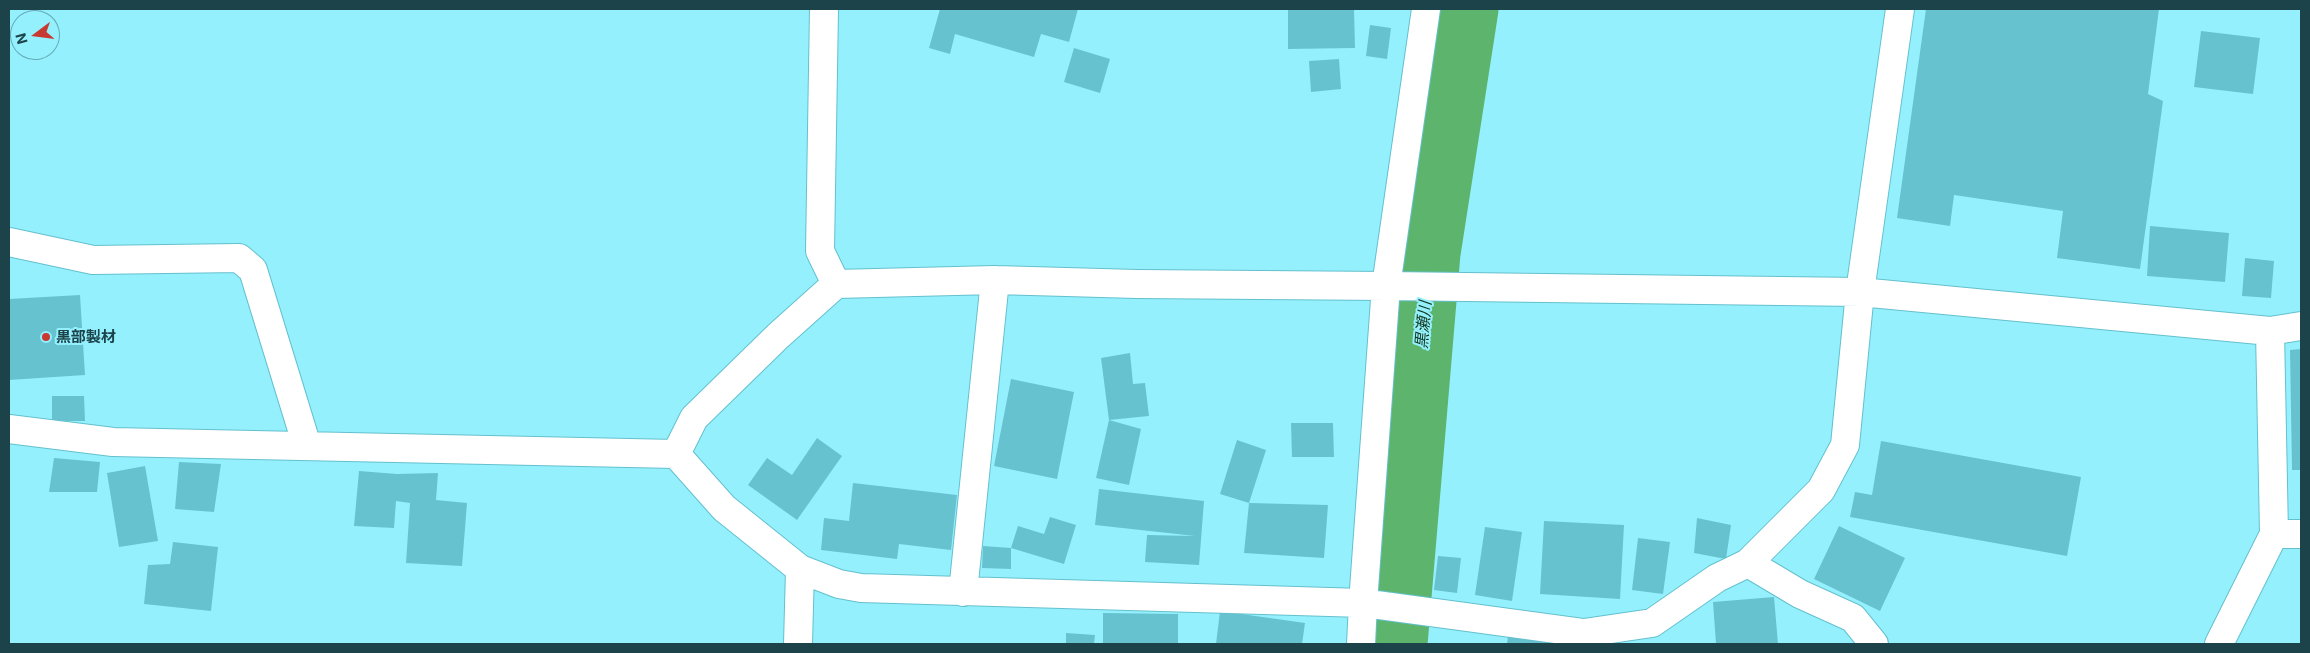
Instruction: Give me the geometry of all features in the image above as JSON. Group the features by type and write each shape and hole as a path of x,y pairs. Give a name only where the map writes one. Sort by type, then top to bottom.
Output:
{"street":[{"path":"824,9 820,251 836,284"},
{"path":"1361,644 1386,286 1426,9"},
{"path":"9,429 113,442 676,454 724,508 800,569 838,584 861,588 1363,603 1584,633 1652,622 1717,578 1748,564 1821,490 1845,445 1860,292 1900,9"},
{"path":"9,242 92,260 239,258 253,270 307,446"},
{"path":"963,592 995,280"},
{"path":"676,454 694,418 778,336 836,284 995,280 1137,284 1860,292 2270,331 2301,326"},
{"path":"2219,644 2274,534 2270,331"},
{"path":"2274,534 2301,534"},
{"path":"1748,564 1800,594 1853,618 1874,644"},
{"path":"798,644 800,569"}],"building":[{"path":"940,9 1078,9 1069,42 1041,34 1034,57 955,34 950,54 929,48"},
{"path":"1288,9 1354,9 1355,48 1288,49"},
{"path":"1926,9 2159,9 2148,94 2163,101 2140,269 2057,258 2063,211 1954,195 1950,226 1897,218"},
{"path":"1370,25 1391,28 1387,59 1366,56"},
{"path":"2201,31 2260,38 2253,94 2194,87"},
{"path":"1074,48 1110,59 1100,93 1064,82"},
{"path":"1339,59 1341,89 1311,92 1309,61"},
{"path":"2150,226 2229,233 2225,282 2147,276"},
{"path":"2245,258 2274,261 2271,298 2242,296"},
{"name":"黒部製材","path":"80,295 85,375 9,380 9,299"},
{"path":"2301,349 2301,470 2292,470 2290,350"},
{"path":"1130,353 1133,384 1145,383 1149,416 1109,420 1101,358"},
{"path":"1011,379 1074,392 1057,479 994,466"},
{"path":"52,396 84,396 85,421 52,421"},
{"path":"1109,420 1141,429 1129,485 1096,478"},
{"path":"1291,423 1333,423 1334,457 1292,457"},
{"path":"817,438 842,456 797,520 748,485 767,458 792,475"},
{"path":"1237,440 1266,450 1249,503 1220,494"},
{"path":"1881,441 2081,477 2067,556 1850,517 1855,492 1872,495"},
{"path":"54,458 100,462 97,492 49,492"},
{"path":"179,462 221,464 214,512 175,509"},
{"path":"145,466 158,541 119,547 107,473"},
{"path":"359,471 397,474 438,473 436,500 467,503 462,566 406,563 410,503 396,501 394,528 354,526"},
{"path":"853,483 957,495 951,550 899,544 897,559 821,550 824,518 849,521"},
{"path":"1099,489 1204,501 1199,565 1145,562 1147,535 1195,536 1095,525"},
{"path":"1249,503 1328,505 1324,558 1244,553"},
{"path":"1050,517 1076,525 1064,564 1011,548 1018,526 1044,534"},
{"path":"1697,518 1731,525 1726,559 1694,553"},
{"path":"1544,521 1624,525 1620,599 1540,594"},
{"path":"1839,526 1905,558 1880,611 1814,579"},
{"path":"1485,527 1522,532 1512,601 1475,595"},
{"path":"1638,538 1670,542 1663,594 1632,590"},
{"path":"173,542 218,547 211,611 144,604 148,565 170,564"},
{"path":"983,546 1011,548 1011,569 982,568"},
{"path":"1438,556 1461,558 1457,593 1434,590"},
{"path":"1774,597 1778,644 1716,644 1713,602"},
{"path":"1220,611 1305,623 1302,644 1216,644"},
{"path":"1103,613 1178,614 1178,644 1103,644"},
{"path":"1066,633 1095,635 1094,644 1066,644"},
{"path":"1508,636 1555,639 1555,644 1507,644"}],"waterway":[{"name":"黒瀬川","path":"1397,644 1430,253 1468,9"}],"place":[{"name":"黒部製材","path":"46,337"}]}
